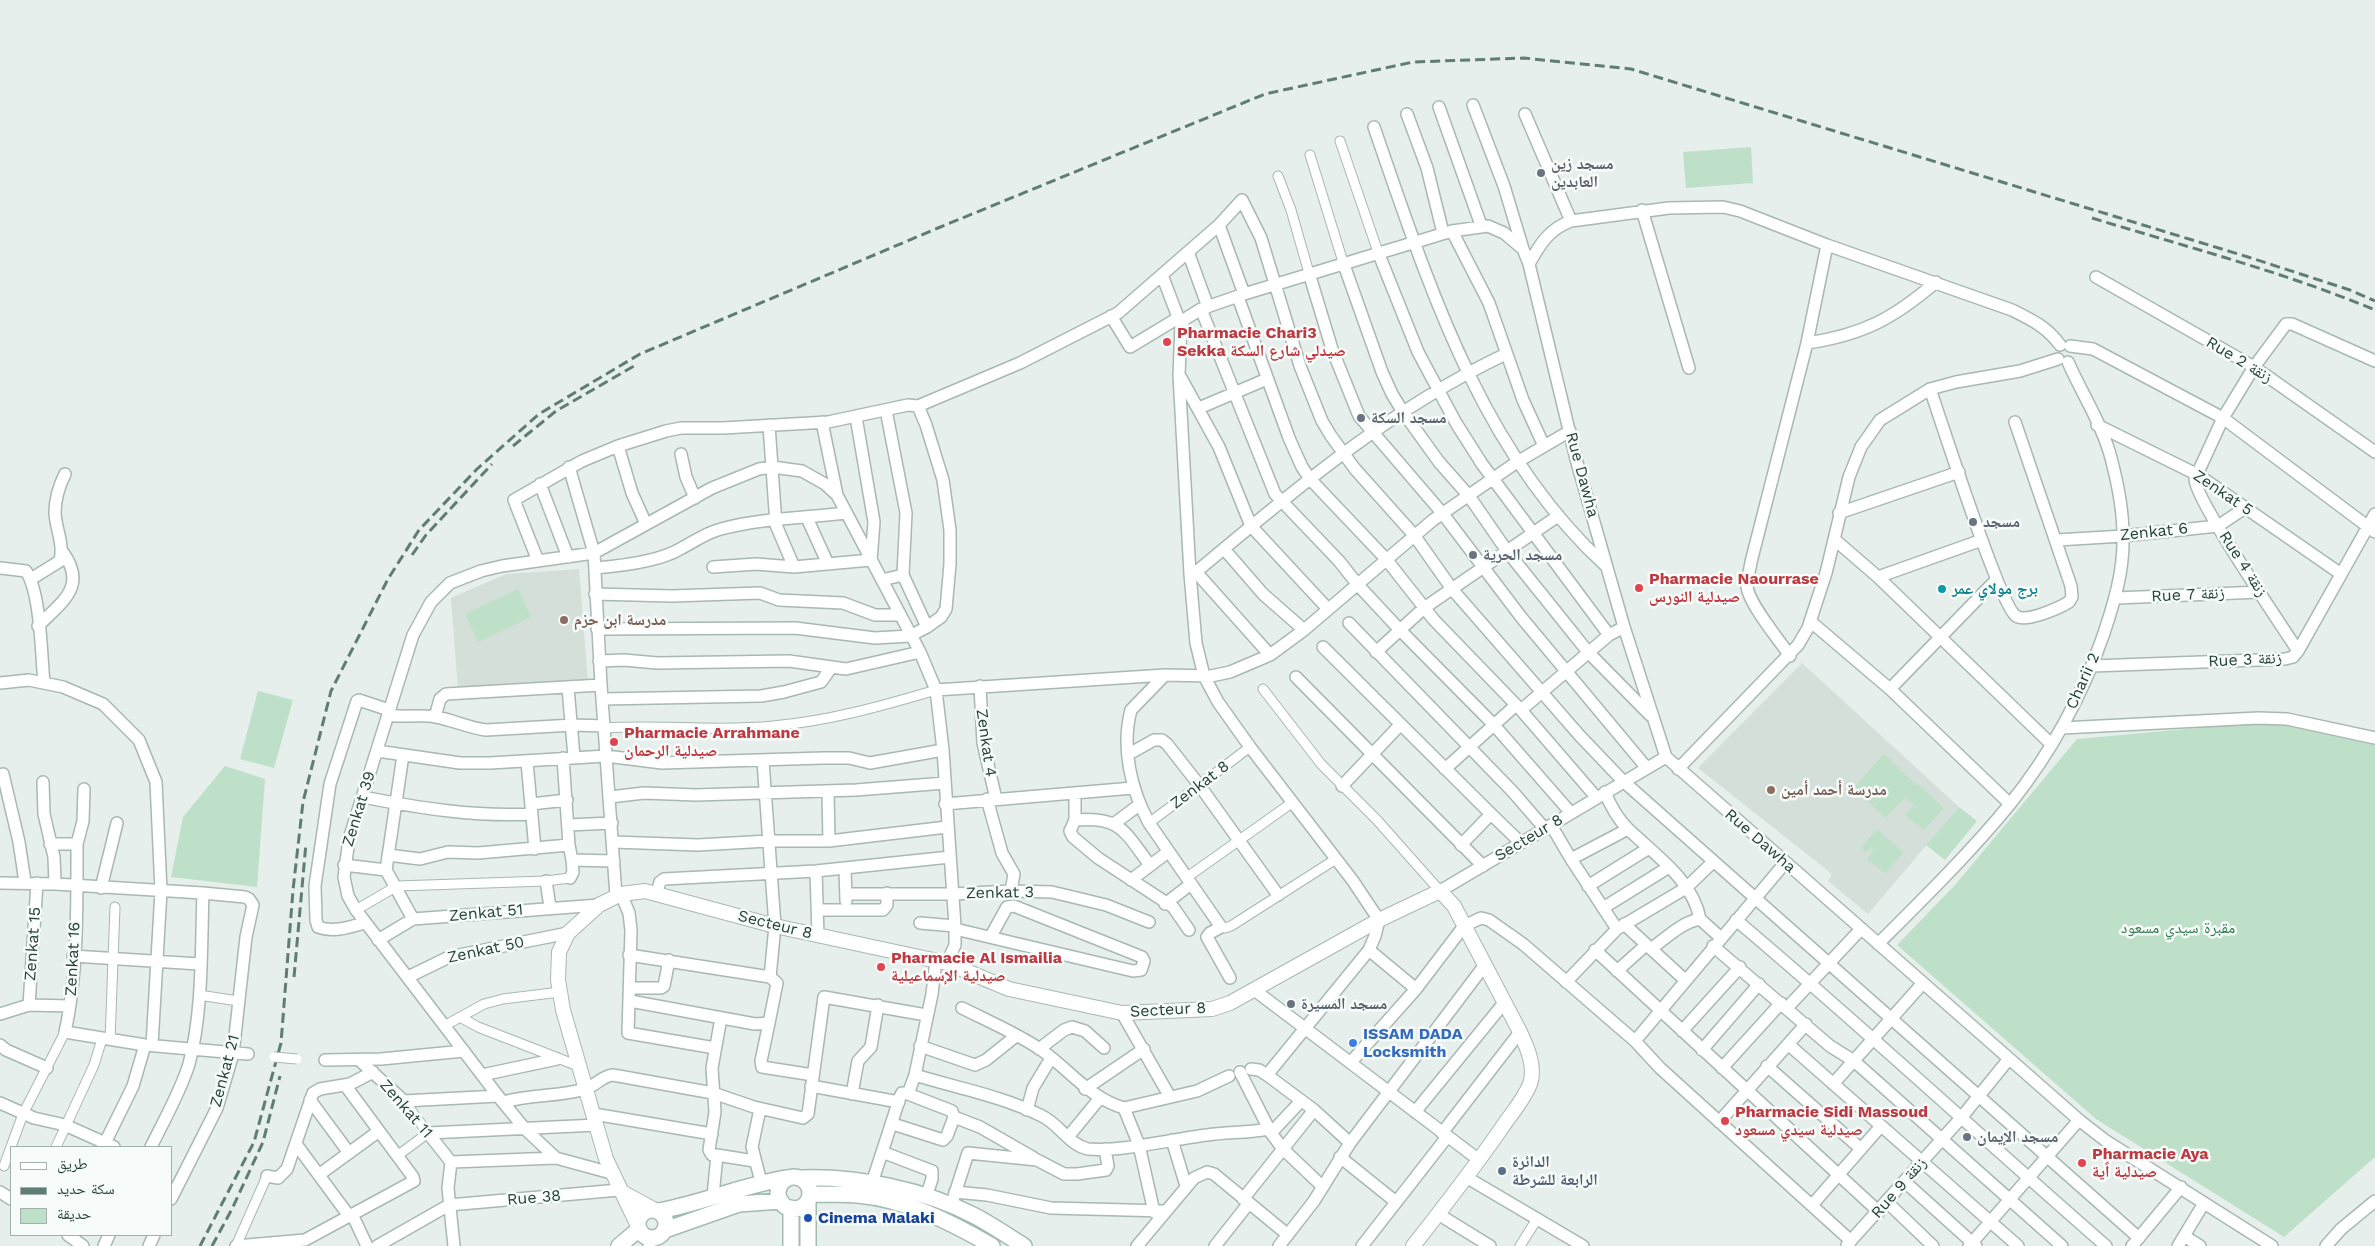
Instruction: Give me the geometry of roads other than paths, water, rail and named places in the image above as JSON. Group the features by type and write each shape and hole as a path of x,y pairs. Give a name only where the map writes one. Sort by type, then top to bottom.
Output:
{"main road":[{"path":"644,1237 641,1215 656,1210 677,1208 761,1182 794,1178 838,1178 872,1183 926,1197 953,1199 975,1216 1024,1246"},
{"path":"791,1246 786,1205 778,1191 782,1182 794,1178 809,1185 811,1244"},
{"path":"619,1246 644,1237 659,1236 665,1230 739,1204 801,1207 809,1198 858,1195 890,1202 950,1222 992,1246"},
{"path":"656,1210 665,1218 665,1230"}],"street":[{"name":"Rue Dawha","path":"1473,105 1507,194 1529,264 1576,460 1624,627 1666,757 2008,1060 2079,1120 2120,1150 2272,1246"},
{"path":"1439,107 1481,225"},
{"path":"1407,114 1448,232 1488,303 1523,400 1544,446"},
{"path":"1526,114 1571,220"},
{"path":"1374,126 1414,242 1466,372 1517,462 1578,540 1607,567"},
{"path":"1340,141 1401,314 1437,390 1493,478 1609,635"},
{"path":"1310,155 1344,262 1382,372 1392,394 1439,462 1469,496 1507,551 1588,652 1653,717"},
{"path":"1278,176 1291,210 1332,349 1353,405 1372,432 1443,514 1564,671 1646,767"},
{"path":"538,561 514,500 569,467 618,446 681,428 723,428 822,422 856,417 908,405 918,406 1020,363 1118,313 1219,225 1242,200 1261,238 1299,362 1326,428 1343,454 1414,535 1452,589 1580,736 1623,781 2047,1158 2135,1242 2181,1187"},
{"path":"1529,264 1545,237 1556,228 1571,220 1642,210 1689,206 1722,207 1748,214 1827,245 2005,307 2040,324 2074,355 2063,361 1930,389 1880,420 1862,447 1849,478 1826,573 1810,621 1798,645 1790,656 1678,769"},
{"path":"1642,210 1689,368"},
{"path":"1219,225 1267,380 1298,458 1310,479 1386,559 1424,608 1601,795 1628,829 1669,867 1686,888 1699,910 1700,918 1717,942 1740,967 1834,1048 1846,1054 1943,1138 2009,1201 2062,1246"},
{"path":"1111,316 1130,346 1205,308 1241,295 1344,262 1448,232 1481,225 1498,230 1523,249"},
{"path":"1790,656 1765,621 1747,586 1751,562 1808,342 1827,245"},
{"path":"1188,252 1205,308 1235,393 1264,469 1280,501 1339,561 1358,585 1399,629 1494,725 1571,814"},
{"path":"1162,275 1179,322 1179,375 1196,644 1204,676 1218,702 1250,747 1336,859 1379,920 1369,950 1267,1074"},
{"name":"Rue 2 زنقة","path":"2096,277 2254,367 2375,452"},
{"path":"1808,342 1844,336 1874,326 1895,315 1936,282"},
{"path":"2198,475 2223,418 2254,367 2286,324 2292,324 2375,361"},
{"path":"2063,361 2056,351 2065,345 2093,350 2223,418 2371,529"},
{"path":"1193,573 1280,501 1372,432 1466,372 1506,354"},
{"name":"Charii 2","path":"1878,944 1944,877 2010,804 2062,728 2092,666 2116,598 2123,536 2112,462 2107,442 2063,361"},
{"path":"1179,375 1219,447 1251,526 1328,609"},
{"path":"1198,408 1267,380"},
{"path":"1930,389 1996,580 2011,612 2016,617 2030,618 2069,602 2072,597 2071,586 2057,540 2014,422"},
{"path":"597,629 795,628 859,637 910,636 927,627 941,617 946,609 950,564 950,530 943,480 918,406"},
{"path":"886,410 906,513 903,575 927,627"},
{"path":"856,417 874,522 871,560"},
{"path":"822,422 837,495 920,652 936,690 943,750 945,804 953,894 955,945 942,962 926,1016 914,1075 892,1124 872,1183"},
{"name":"Zenkat 5","path":"2097,424 2198,475 2341,574"},
{"path":"769,425 775,521 794,567"},
{"path":"364,923 337,929 318,927 315,886 330,784 357,701 359,700 389,712 408,717 435,717 475,729 486,730 573,725 605,727 771,727 860,712 936,690 1165,675 1204,676 1230,672 1270,655 1304,630 1358,585 1414,535 1517,462 1570,431"},
{"path":"618,446 632,493 646,524"},
{"path":"681,454 686,477 695,498"},
{"path":"569,467 594,553 600,685 605,727 614,861 618,895 629,913 630,1001 628,1033 715,1048"},
{"path":"594,553 743,474 772,467 802,471 825,484 837,495"},
{"path":"1839,513 1959,472"},
{"path":"38,626 63,601 74,584 73,571 62,551 55,513 58,488 65,474"},
{"name":"Rue 4 زنقة","path":"2198,475 2195,479 2196,488 2218,526 2298,651"},
{"path":"540,484 568,557"},
{"name":"Zenkat 6","path":"2057,540 2123,536 2218,526 2245,508"},
{"path":"595,568 619,566 670,553 679,550 702,536 744,523 846,513"},
{"name":"Rue 3 زنقة","path":"2092,666 2286,660 2292,657 2298,651 2341,574 2371,529 2375,514"},
{"path":"1376,652 1424,608 1558,516"},
{"path":"807,518 828,564"},
{"path":"1834,539 1878,576 2051,744"},
{"path":"1878,576 1982,540"},
{"path":"1224,549 1263,594 1304,630"},
{"path":"32,579 60,560 62,551"},
{"name":"Zenkat 39","path":"556,1158 525,1129 364,923 348,896 344,877 344,865 349,838 420,620 442,589 450,583 481,571 594,553"},
{"path":"713,567 756,564 794,567 871,560"},
{"path":"0,568 26,571 32,579 44,683"},
{"path":"1193,573 1270,655"},
{"path":"882,580 903,575"},
{"path":"1890,688 1996,580"},
{"name":"Rue 7 زنقة","path":"2116,598 2260,592"},
{"path":"595,594 690,596 760,593 779,600 843,603 878,616 899,615"},
{"path":"1810,621 1890,688 2010,804"},
{"path":"1348,623 1548,827 1603,908 1620,927 1649,947 1685,980"},
{"path":"1444,769 1494,725 1542,692 1564,671 1609,635 1624,627"},
{"path":"1323,647 1444,769 1521,843"},
{"path":"599,662 624,660 657,663 789,661 846,669 866,666 920,652"},
{"path":"602,699 761,696 821,682 831,668"},
{"path":"1165,675 1130,710 1129,754 1133,788 1148,823 1221,927"},
{"path":"1296,678 1483,866"},
{"path":"0,683 29,680 62,687 103,704 139,740 156,782 161,891 157,963 148,1045 108,1146 65,1125 23,1114 0,1103"},
{"path":"435,717 440,699 446,694 600,685"},
{"name":"Zenkat 4","path":"980,686 983,743 1002,853 1014,874 1011,891"},
{"path":"356,910 397,886 546,881 570,878 573,872 569,845 567,800 568,757 573,725 568,688"},
{"path":"1263,689 1315,756 1377,820 1454,906 1520,1032 1528,1051 1532,1072 1530,1084 1479,1160 1414,1246"},
{"path":"2062,728 2258,718 2287,719 2375,738"},
{"path":"1342,786 1400,725"},
{"path":"1129,754 1154,740 1162,740 1200,786 1278,895"},
{"name":"Zenkat 8","path":"1148,823 1250,747"},
{"path":"377,751 460,762 527,762 568,757 606,756 662,763 849,758 870,762 943,750"},
{"path":"403,755 386,870 397,886 413,919"},
{"name":"Secteur 8","path":"618,895 645,891 775,926 942,962 1009,989 1122,1013 1212,1009 1230,1003 1379,920 1440,891 1571,814 1646,767 1666,757"},
{"path":"763,761 775,926 770,977"},
{"path":"527,762 535,849"},
{"name":"Zenkat 15","path":"3,774 18,842 31,883 29,1005"},
{"path":"43,782 44,814 54,857 55,884"},
{"path":"610,797 644,793 696,794 828,791 894,788 945,783"},
{"path":"945,804 1133,788"},
{"name":"Zenkat 16","path":"65,1032 70,1006 77,886 77,844 83,821 84,789"},
{"path":"828,791 829,841"},
{"path":"1075,794 1074,820 1070,832 1073,837 1098,858 1175,910 1190,930"},
{"path":"363,797 489,816 532,809 567,800"},
{"path":"1165,904 1238,840 1293,802"},
{"path":"1115,823 1139,805"},
{"path":"1461,845 1491,814"},
{"path":"1074,820 1103,819 1115,823 1124,830 1150,865"},
{"path":"101,888 117,823"},
{"path":"568,825 612,823"},
{"path":"613,842 698,845 768,841 829,841 947,827"},
{"path":"1571,859 1628,829"},
{"path":"50,844 77,844"},
{"path":"388,855 420,859 448,852 478,853 569,845"},
{"path":"1588,886 1650,848"},
{"path":"1132,880 1168,852"},
{"path":"656,895 660,882 664,879 845,868 950,857"},
{"path":"1230,978 1208,937 1210,932 1221,927 1231,926 1336,859"},
{"path":"572,860 614,861"},
{"path":"1566,982 1595,950 1620,927 1686,888 1713,862"},
{"path":"1634,1041 1786,863"},
{"path":"344,865 386,870"},
{"path":"1603,908 1669,867"},
{"path":"845,868 847,910"},
{"path":"816,870 818,936"},
{"path":"546,881 550,908"},
{"path":"0,883 55,884 203,893 199,995 192,1050 184,1079 151,1146"},
{"name":"Zenkat 3","path":"846,894 953,894 1011,891 1070,895 1106,905 1150,922"},
{"name":"Zenkat 21","path":"172,1196 176,1179 216,1108 233,1054 246,937 252,904 245,897 203,893"},
{"path":"818,910 883,910 887,905 887,893"},
{"path":"618,895 599,905 568,933 559,952 558,967 560,992 611,1173 644,1237"},
{"name":"Zenkat 51","path":"378,940 413,919 599,905"},
{"path":"920,923 955,927 1133,972 1139,972 1142,968 1142,957 1018,906 1007,907 991,936"},
{"path":"56,1146 106,1039 114,960 114,908"},
{"path":"1351,1062 1416,989 1464,926 1481,918 1489,920 1523,944 1634,1041 1718,1122 1813,1204 1849,1243"},
{"path":"1617,971 1649,947 1693,920 1700,918"},
{"path":"1736,920 1810,983 2028,1179 2106,1246"},
{"path":"1722,1068 1784,1005 1810,983 1861,929"},
{"name":"Zenkat 50","path":"408,977 449,957 568,933"},
{"path":"1369,950 1416,989"},
{"path":"1595,950 1879,1212"},
{"path":"629,955 770,977 777,983 761,1061 762,1067 812,1080 852,1094 903,1098 952,1111 954,1117 947,1136 943,1140 892,1124"},
{"path":"73,956 157,963 200,964"},
{"path":"630,988 661,988 664,986 668,960"},
{"path":"1279,1246 1323,1187 1350,1143 1484,966"},
{"path":"1682,1031 1740,967"},
{"path":"1833,1084 1923,983"},
{"path":"1702,1050 1759,984"},
{"path":"1253,989 1479,1160"},
{"path":"444,1026 472,1010 497,1000 560,992"},
{"path":"199,995 238,1001"},
{"path":"404,1101 516,1099 587,1089 601,1078 613,1074 713,1094 760,1109 796,1117 806,1117 808,1114 824,997 878,1005 926,1016"},
{"path":"630,1001 755,1024 769,1023"},
{"path":"1415,1112 1504,1003"},
{"path":"0,1014 29,1005 70,1006"},
{"path":"852,1094 858,1061 871,1047 878,1005"},
{"path":"962,1008 1039,1049 1052,1058 1085,1088 1100,1098 1124,1108 1197,1091 1240,1072 1259,1070 1314,1110 1350,1143"},
{"path":"1122,1013 1170,1097"},
{"path":"460,1017 478,1027 581,1067"},
{"path":"721,1018 712,1077 715,1112 709,1150 712,1155 754,1161"},
{"path":"1718,1122 1806,1024"},
{"path":"1039,1049 1064,1030 1072,1027 1085,1031 1104,1048"},
{"path":"11,1146 23,1114 65,1032 148,1045 248,1054"},
{"path":"1362,1246 1520,1032"},
{"path":"920,1046 975,1066 986,1060 1016,1036"},
{"path":"1788,1044 2018,1246"},
{"path":"0,1045 13,1054 47,1068"},
{"path":"1085,1088 1144,1049"},
{"path":"325,1060 359,1060 464,1051"},
{"path":"274,1057 297,1059"},
{"path":"1027,1110 1033,1088 1052,1058"},
{"path":"482,1075 557,1059"},
{"name":"Zenkat 11","path":"359,1060 404,1101 451,1162"},
{"name":"Rue 9 زنقة","path":"1849,1243 1962,1118 2008,1060"},
{"path":"1767,1066 1861,1149"},
{"path":"345,1085 413,1177 414,1181 300,1241 236,1246 267,1176 278,1178 284,1174 314,1093 320,1088 345,1085 373,1072"},
{"path":"1240,1072 1270,1131 1282,1149 1323,1187"},
{"path":"914,1075 990,1096 1027,1110 1049,1120 1080,1148 1139,1145 1234,1131 1270,1131 1301,1101"},
{"path":"1068,1137 1100,1098"},
{"path":"310,1100 349,1153"},
{"path":"1124,1108 1139,1145 1160,1212"},
{"path":"760,1109 752,1147 754,1161 761,1182"},
{"path":"1215,1246 1282,1149 1314,1110"},
{"path":"954,1117 980,1127 1064,1174 1102,1172 1106,1170 1108,1166 1105,1148"},
{"path":"397,1156 428,1133 525,1129 595,1119 712,1134"},
{"path":"1904,1182 1972,1245 2079,1120"},
{"path":"1813,1204 1881,1126"},
{"path":"320,1174 379,1131"},
{"path":"1172,1140 1186,1186"},
{"path":"296,1144 350,1215 367,1246"},
{"path":"4,1166 10,1150"},
{"path":"882,1152 932,1171 932,1179 926,1197"},
{"path":"1037,1160 968,1153 953,1199 987,1195 1051,1208 1160,1212"},
{"path":"713,1196 717,1156"},
{"path":"1340,1157 1396,1202"},
{"name":"Zenkat 39","path":"451,1162 556,1158 611,1173"},
{"path":"451,1162 448,1183 454,1246"},
{"path":"1137,1246 1160,1212 1194,1178 1207,1172 1214,1174 1288,1235"},
{"path":"1466,1177 1583,1246"},
{"path":"620,1190 656,1210"},
{"name":"Rue 38","path":"449,1205 620,1190"},
{"path":"2326,1246 2342,1229 2375,1201"},
{"path":"1887,1202 1933,1246"},
{"path":"2200,1246 2181,1241 2204,1204"},
{"path":"377,1246 449,1205"},
{"path":"1438,1214 1490,1246"},
{"path":"1520,1246 1537,1219"},
{"path":"69,1236 83,1246"}],"railway":[{"path":"200,1246 254,1142 281,1043 293,890 303,802 331,691 388,579 419,530 477,469 539,414 640,354 938,228 1265,94 1413,62 1524,58 1631,69 2248,257 2350,290 2375,301"},
{"path":"2092,218 2271,272 2375,310"},
{"path":"513,446 556,411 634,366"},
{"path":"412,555 426,535 492,464"},
{"path":"294,977 306,843"},
{"path":"212,1246 232,1209 263,1142 280,1076"}],"place":[{"name":"مسجد زين العابدين","path":"1541,173"},
{"name":"Pharmacie Chari3 Sekka صيدلي شارع السكة","path":"1167,342"},
{"name":"مسجد السكة","path":"1361,418"},
{"name":"مسجد","path":"1973,522"},
{"name":"مسجد الحرية","path":"1473,555"},
{"name":"Pharmacie Naourrase صيدلية النورس","path":"1639,588"},
{"name":"برج مولاي عمر","path":"1942,589"},
{"name":"مدرسة ابن حزم","path":"564,620"},
{"name":"Pharmacie Arrahmane صيدلية الرحمان","path":"614,742"},
{"name":"مدرسة أحمد أمين","path":"1771,790"},
{"name":"Pharmacie Al Ismailia صيدلية الإسماعيلية","path":"881,967"},
{"name":"مسجد المسيرة","path":"1291,1004"},
{"name":"ISSAM DADA Locksmith","path":"1353,1043"},
{"name":"Pharmacie Sidi Massoud صيدلية سيدي مسعود","path":"1725,1121"},
{"name":"مسجد الإيمان","path":"1967,1137"},
{"name":"Pharmacie Aya صيدلية اًية","path":"2082,1163"},
{"name":"الدائرة الرابعة للشرطة","path":"1502,1171"},
{"name":"Cinema Malaki","path":"808,1218"}],"park label":[{"name":"مقبرة سيدي مسعود","path":"2178,928"}]}
